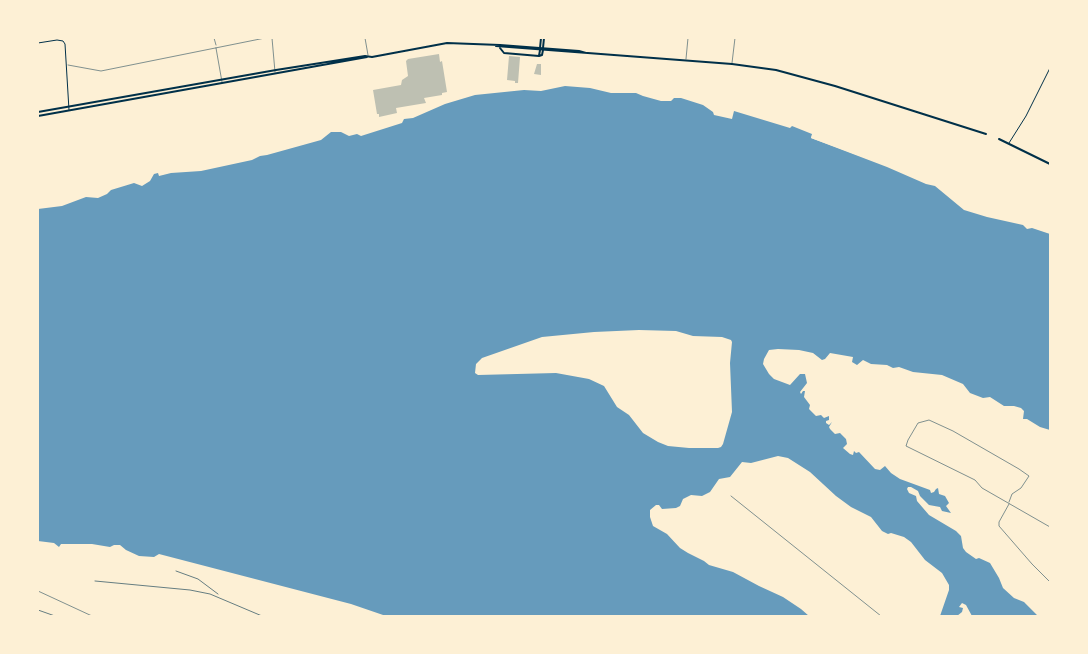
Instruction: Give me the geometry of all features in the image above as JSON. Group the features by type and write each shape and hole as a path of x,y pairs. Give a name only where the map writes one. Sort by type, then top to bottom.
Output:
{"main road":[{"path":"500,48 504,53 538,56 542,55 543,38"},
{"path":"38,112 221,80 447,44 579,51 732,64 788,73 986,134"},
{"path":"494,46 500,44 542,49"},
{"path":"38,116 275,72"},
{"path":"999,139 1050,164"}],"street":[{"path":"214,38 222,83"},
{"path":"67,65 101,71 216,46 265,38"},
{"path":"272,38 275,72"},
{"path":"365,38 368,57"},
{"path":"686,61 688,38"},
{"path":"732,64 735,38"},
{"path":"38,43 57,40 63,41 66,46 69,110"},
{"path":"1009,144 1026,116 1050,68"},
{"path":"1050,527 1009,503 982,488 975,480 906,446 918,423 929,420 963,437 1029,476 1021,488 1012,494 1009,503 999,522 999,526 1050,582"},
{"path":"731,496 881,616"},
{"path":"38,591 92,616"}],"water":[{"path":"565,86 590,88 611,93 636,93 661,101 681,98 703,105 713,112 714,115 732,119 734,111 790,128 792,126 812,134 811,138 935,186 964,210 1050,234 1050,430 1040,427 1027,419 1023,419 1024,411 1021,408 1004,406 990,397 983,398 970,393 963,384 942,375 913,372 899,367 893,368 887,365 871,364 863,360 857,365 852,362 853,357 830,353 822,360 813,353 799,350 769,350 763,364 774,379 790,385 800,374 805,374 807,383 800,392 801,394 805,391 804,397 810,405 809,409 816,416 821,415 824,418 829,416 829,420 826,423 829,425 832,422 829,427 830,429 835,434 840,433 846,439 847,444 843,448 850,454 853,455 854,451 856,453 859,452 875,469 880,470 885,466 900,479 930,490 931,493 938,488 939,494 945,496 949,503 946,506 951,513 942,511 940,507 929,505 920,496 918,491 911,487 907,489 909,493 916,496 917,501 929,515 961,536 963,548 966,552 976,559 979,558 990,563 1003,588 1014,598 1024,602 1038,616 972,616 966,605 962,603 959,607 963,608 962,612 957,616 940,616 949,585 942,573 925,560 911,542 904,537 882,531 871,517 851,507 836,496 810,472 788,458 778,456 751,463 742,462 730,477 719,479 710,492 702,496 691,495 683,499 680,506 676,508 662,509 659,505 656,505 650,510 650,517 653,526 667,534 680,548 688,553 709,565 733,572 783,597 809,616 386,616 351,604 159,554 154,557 139,556 120,545 110,547 92,544 61,544 59,547 54,543 38,541 38,209 62,206 86,197 98,198 111,190 134,183 142,186 150,181 154,174 158,173 159,176 171,173 201,171 252,160 260,156 321,140 331,132 341,132 349,136 357,134 361,136 402,123 404,119 413,118 445,104 475,95 524,90 541,91","holes":["676,331 693,336 722,337 732,342 730,363 732,412 721,447 689,448 668,446 658,442 643,433 629,415 617,407 604,386 589,379 556,373 478,375 475,373 476,364 482,358 542,337 594,332"]}],"pier":[{"path":"813,132 814,137 888,164 887,166 811,138"}],"building":[{"path":"439,54 447,92 442,93 442,95 424,98 426,103 396,108 397,113 379,117 373,90 401,85 402,80 408,76 406,61 408,59"},
{"path":"509,56 520,57 518,83 507,80"},
{"path":"537,64 541,64 541,75 534,74"}],"railway":[{"path":"176,571 198,579 218,594"},
{"path":"95,581 190,590 210,594 262,616"},
{"path":"38,610 55,616"}]}
